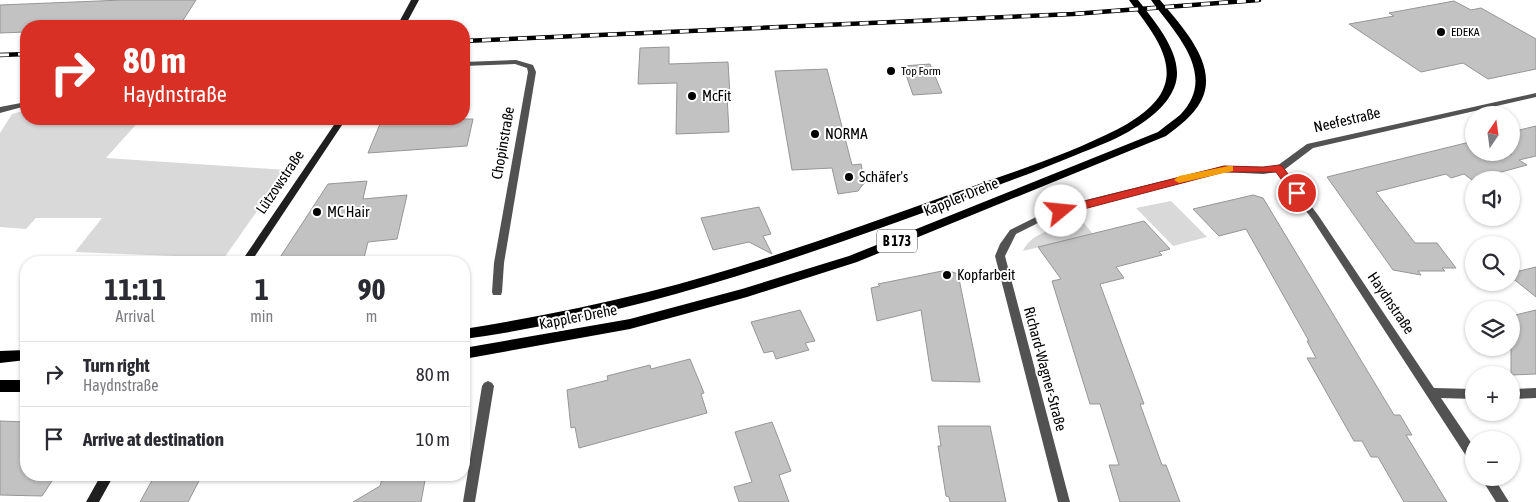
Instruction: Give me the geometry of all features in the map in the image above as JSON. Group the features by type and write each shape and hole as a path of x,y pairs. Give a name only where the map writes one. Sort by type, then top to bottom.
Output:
{"main road":[{"name":"Kappler Drehe","path":"470,333 639,299 757,267 1015,175 1122,131 1139,122 1160,103 1170,86 1173,74 1170,57 1163,41 1133,0"},
{"name":"Kappler Drehe","path":"470,353 630,324 811,274 853,259 1162,134 1186,116 1198,94 1201,74 1193,49 1154,0"},
{"path":"0,357 20,355"},
{"path":"0,386 20,386"}],"street":[{"path":"405,20 415,0"},
{"name":"Chopinstraße","path":"470,64 516,62 530,67 532,72 499,263 497,292"},
{"name":"Neefestraße","path":"1279,169 1310,146 1536,95"},
{"path":"0,110 20,105"},
{"name":"Lützowstraße","path":"250,256 338,125"},
{"name":"Richard-Wagner-Straße","path":"1064,502 1000,256 1005,244 1013,232 1043,217 1078,206 1224,169 1263,171 1279,169"},
{"name":"Haydnstraße","path":"1279,169 1315,218 1465,444"},
{"path":"469,502 488,386"},
{"path":"1431,392 1465,394"},
{"path":"1520,394 1536,393"},
{"path":"92,502 104,481"},
{"path":"1492,486 1502,502"}],"shaded area":[{"path":"20,112 20,125 136,125 106,158 286,170 225,256 75,252 102,218 36,218 26,229 0,227 0,133 12,114"},
{"path":"1171,201 1207,237 1173,246 1136,208"},
{"path":"1083,222 1093,234 1023,251 1033,238 1049,230"}],"building":[{"path":"123,0 196,0 183,20 20,20 20,32 0,33 0,5"},
{"name":"EDEKA","path":"1454,1 1471,10 1481,8 1536,39 1536,69 1488,79 1463,63 1421,72 1349,24 1394,16 1389,13"},
{"path":"669,47 669,64 728,62 730,95 727,95 729,132 676,134 677,83 638,84 640,48"},
{"path":"930,64 942,93 913,95 903,66"},
{"name":"NORMA","path":"827,69 852,165 861,164 865,182 858,191 838,194 832,168 792,170 775,71"},
{"path":"470,119 473,119 467,146 368,153 380,125 470,125"},
{"path":"1536,126 1536,156 1520,160 1520,130"},
{"path":"1465,143 1465,161 1520,161 1527,165 1505,171 1465,171 1465,175 1451,178 1446,174 1376,192 1415,243 1437,243 1456,268 1442,268 1445,271 1418,271 1421,275 1393,270 1327,177"},
{"path":"367,181 363,199 407,195 397,239 368,242 364,256 281,256 328,184"},
{"path":"1253,195 1263,198 1394,415 1400,415 1412,435 1406,435 1447,502 1404,502 1378,457 1371,457 1362,441 1354,441 1307,358 1316,358 1307,341 1309,341 1246,229 1219,236 1193,209"},
{"path":"759,207 771,234 763,236 772,254 749,242 713,250 701,218"},
{"path":"1144,221 1170,249 1159,252 1162,255 1116,267 1124,278 1100,284 1144,404 1140,404 1162,465 1166,465 1180,502 1120,502 1109,465 1119,465 1100,404 1090,404 1052,281 1061,279 1038,247"},
{"path":"1536,267 1536,297 1520,284 1520,271"},
{"path":"947,270 958,274 980,382 932,381 921,310 877,321 871,288 880,286 878,284"},
{"path":"800,310 815,341 805,343 809,350 776,359 773,351 764,353 751,322"},
{"path":"1536,310 1536,374 1520,375 1520,366 1511,366 1511,356 1520,356 1520,314"},
{"path":"690,359 704,393 701,394 707,413 579,448 575,427 571,428 567,390 608,380 607,376 650,365 651,369"},
{"path":"0,421 20,422 20,481 52,481 42,496 0,495"},
{"path":"772,422 791,471 779,475 789,502 739,502 734,487 752,482 735,432"},
{"path":"938,426 990,426 1006,502 950,502 949,497 946,496 938,446 941,446"},
{"path":"152,481 199,481 188,502 140,502"},
{"path":"381,481 425,481 421,502 353,502 380,486"}],"railway":[{"path":"470,41 1073,14 1259,0"},
{"path":"0,55 20,54"}],"slow traffic":[{"path":"1179,180 1208,172 1229,169"}],"place":[{"name":"EDEKA","path":"1441,32"},
{"name":"Top Form","path":"891,71"},
{"name":"McFit","path":"692,96"},
{"name":"NORMA","path":"815,134"},
{"name":"Schäfer's","path":"849,177"},
{"name":"MC Hair","path":"317,212"},
{"name":"Kopfarbeit","path":"947,275"}],"route":[{"path":"1061,211 1208,172 1236,168 1263,171 1279,169 1297,193"}]}
